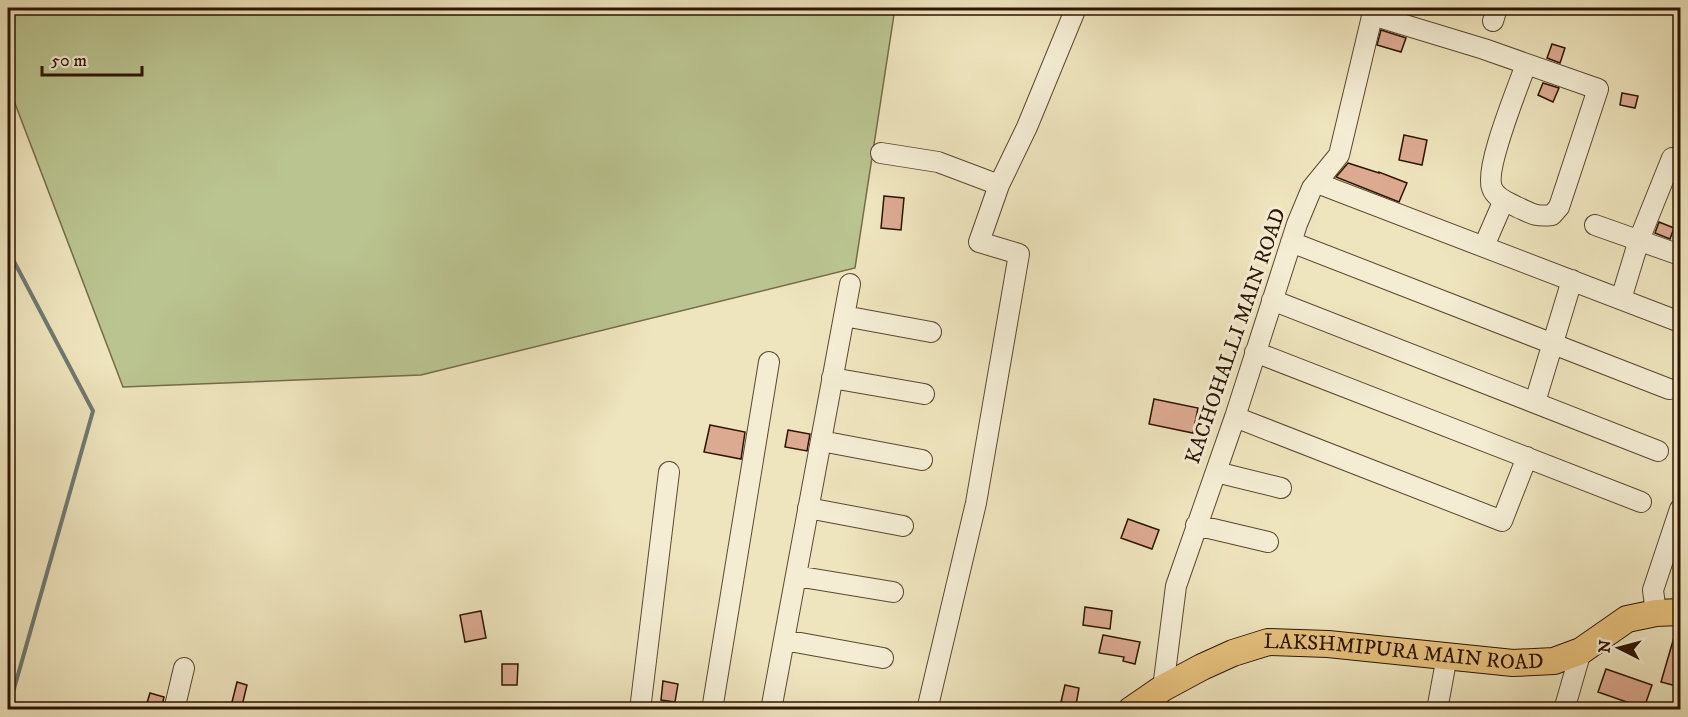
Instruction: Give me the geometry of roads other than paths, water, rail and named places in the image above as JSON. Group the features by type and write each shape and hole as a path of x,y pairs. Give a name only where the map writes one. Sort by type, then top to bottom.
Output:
{"main road":[{"name":"LAKSHMIPURA MAIN ROAD","path":"1131,710 1163,688 1202,667 1233,653 1268,642 1328,644 1513,663 1554,661 1581,651 1627,619 1668,613"}],"street":[{"path":"927,710 976,503 1020,254 979,242 999,185 1027,126 1076,8"},
{"path":"1373,11 1527,64 1598,89 1559,207 1552,214 1538,216 1504,200 1492,190 1489,178 1527,64"},
{"name":"KACHOHALLI MAIN ROAD","path":"1163,688 1176,586 1235,417 1291,242 1312,188 1339,155 1373,11"},
{"path":"881,153 938,162 999,185"},
{"path":"1621,299 1640,240 1673,171"},
{"path":"1317,183 1680,322"},
{"path":"1484,246 1504,200"},
{"path":"1595,225 1680,255"},
{"path":"1291,242 1669,389"},
{"path":"1535,402 1551,343 1572,280"},
{"path":"771,710 850,284"},
{"path":"1272,300 1658,451"},
{"path":"844,316 931,332"},
{"path":"1255,351 1641,502"},
{"path":"712,710 769,362"},
{"path":"832,378 924,394"},
{"path":"1235,417 1502,521 1527,457"},
{"path":"821,441 922,460"},
{"path":"640,710 669,472"},
{"path":"1216,472 1281,488"},
{"path":"808,508 903,526"},
{"path":"1668,613 1653,590 1680,509"},
{"path":"1196,525 1268,542"},
{"path":"796,576 893,592"},
{"path":"784,640 883,658"},
{"path":"1564,710 1581,651"},
{"path":"1437,710 1447,656"},
{"path":"174,710 184,668"}],"waterway":[{"path":"8,250 93,411 8,710"}]}
